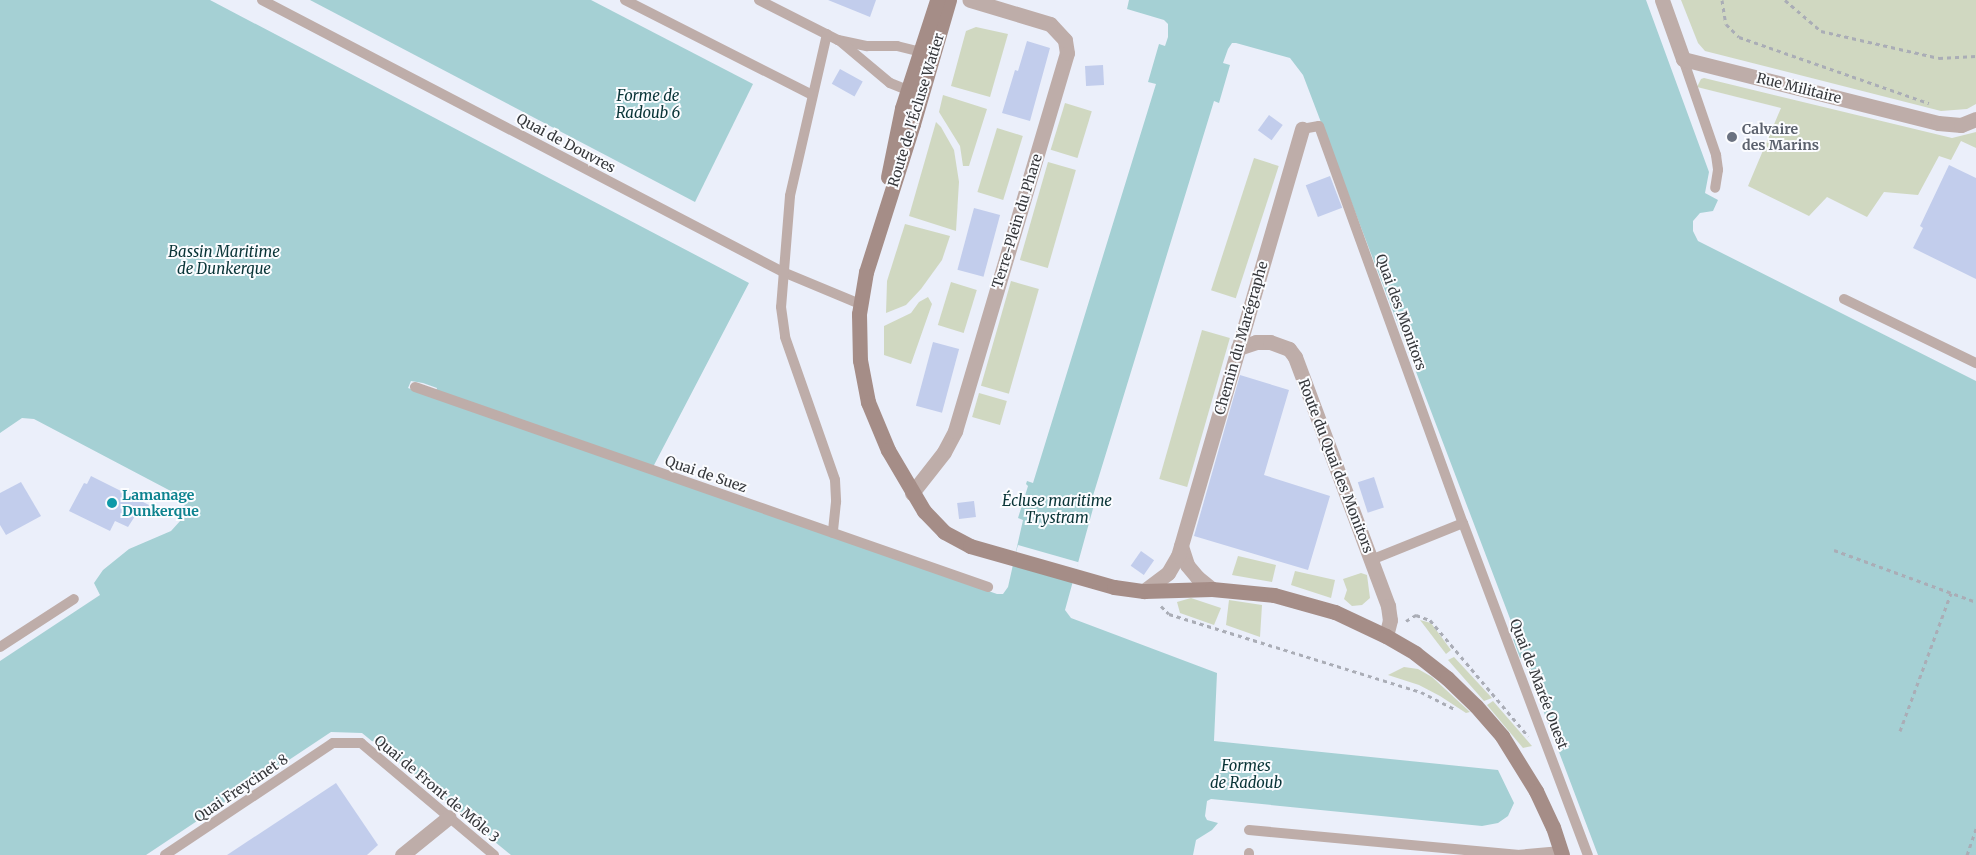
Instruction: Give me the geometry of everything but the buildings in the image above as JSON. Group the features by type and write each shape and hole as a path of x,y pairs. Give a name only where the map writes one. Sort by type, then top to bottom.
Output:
{"street":[{"name":"Route de l'Écluse Watier","path":"937,0 926,54 922,96 881,219 866,272 860,304 859,350 865,392 882,439 912,493 930,520 944,532 970,546 1114,588 1144,591 1212,589 1253,592 1299,601 1348,617 1386,636 1415,653 1447,678 1490,721 1513,751 1536,791 1562,853"},
{"name":"Route de l'Écluse Watier","path":"881,219 896,133 907,90 926,54 949,0"},
{"name":"Terre-Plein du Phare","path":"912,493 944,452 955,431 1067,53 1065,40 1050,24 970,0"},
{"path":"1662,0 1683,58"},
{"name":"Rue Militaire","path":"1683,58 1938,123 1961,124 1976,119"},
{"name":"Chemin du Marégraphe","path":"1144,591 1168,573 1176,562 1302,130"},
{"name":"Route du Quai des Monitors","path":"1238,348 1263,341 1283,346 1292,352 1390,614 1390,626 1386,636"},
{"path":"1181,546 1184,558 1192,572 1212,589"},
{"path":"402,855 450,817"}],"lane":[{"name":"Quai de Douvres","path":"262,0 783,272 860,304"},
{"path":"625,0 812,95"},
{"path":"758,0 838,40 890,83 922,96"},
{"path":"827,34 790,196 781,307 782,328 835,480 836,502 833,533"},
{"path":"838,40 867,46 897,46 926,54"},
{"path":"1683,58 1716,155 1718,177 1715,188"},
{"name":"Quai des Monitors","path":"1302,130 1319,126 1463,523"},
{"path":"1844,299 1976,363"},
{"name":"Quai de Suez","path":"414,387 988,587"},
{"path":"1371,560 1463,523"},
{"name":"Quai de Marée Ouest","path":"1463,523 1588,855"},
{"path":"0,647 74,599"},
{"name":"Quai de Front de Môle 3","path":"333,743 361,743 494,855"},
{"name":"Quai Freycinet 8","path":"165,855 333,743"},
{"path":"1249,830 1517,855 1562,853"}],"path":[{"path":"1722,0 1726,24 1738,37 1937,106"},
{"path":"1785,0 1821,31 1939,58 1976,56"},
{"path":"1834,550 1976,602"},
{"path":"1144,591 1169,614 1410,688 1432,696 1461,713"},
{"path":"1900,730 1951,593"},
{"path":"1966,855 1976,829"}],"shaded area":[{"path":"1681,0 1976,0 1976,104 1967,109 1941,111 1705,51 1698,43"},
{"path":"976,27 1008,34 990,97 951,86 966,31"},
{"path":"1704,78 1952,138 1976,132 1976,148 1961,141 1951,160 1939,156 1918,195 1884,192 1867,217 1827,197 1809,216 1748,186 1781,108 1697,87 1701,79"},
{"path":"943,95 987,109 969,166 963,166 960,146 939,112"},
{"path":"1065,103 1092,111 1077,158 1051,150"},
{"path":"936,122 941,127 954,150 959,182 956,231 909,216"},
{"path":"997,128 1023,136 1003,200 977,192"},
{"path":"1254,158 1279,166 1236,298 1211,290"},
{"path":"1048,162 1076,170 1048,268 1020,260"},
{"path":"905,224 950,236 942,260 921,289 906,305 886,313 887,281"},
{"path":"1011,281 1039,289 1009,394 981,386"},
{"path":"951,282 977,290 964,333 938,325"},
{"path":"928,297 932,304 911,364 884,355 884,326 911,313 919,302"},
{"path":"1202,330 1230,338 1187,487 1159,479"},
{"path":"979,393 1007,401 1000,425 972,417"},
{"path":"1238,556 1276,565 1272,582 1232,575"},
{"path":"1295,571 1335,580 1331,598 1291,585"},
{"path":"1361,573 1367,575 1370,598 1362,605 1352,606 1344,599 1347,590 1343,579"},
{"path":"1191,598 1221,608 1214,625 1180,613 1177,602"},
{"path":"1229,600 1262,605 1260,637 1226,625"},
{"path":"1420,620 1431,623 1451,650 1446,654"},
{"path":"1454,657 1492,698 1484,701 1448,660"},
{"path":"1404,667 1418,669 1432,677 1470,712 1466,713 1419,685 1388,675"},
{"path":"1493,701 1532,746 1523,748 1487,705"}],"water":[{"path":"0,0 210,0 749,283 653,467 436,391 437,388 423,383 411,381 408,388 997,594 1003,594 1008,587 1023,520 1018,518 1028,486 1026,484 1027,481 1033,483 1156,84 1148,82 1159,44 1165,46 1168,37 1168,24 1164,20 1127,9 1129,0 1646,0 1709,172 1705,193 1718,200 1713,211 1700,213 1693,221 1693,231 1698,241 1976,381 1976,855 1598,855 1523,657 1520,658 1513,639 1517,637 1303,75 1290,58 1232,43 1223,63 1230,65 1219,103 1214,101 1092,499 1098,502 1097,505 1094,505 1065,610 1071,618 1217,673 1214,741 1498,770 1514,803 1508,816 1498,823 1482,826 1211,799 1207,801 1205,816 1207,820 1218,823 1212,830 1196,840 1193,855 511,855 362,733 331,732 146,855 0,855 0,661 100,595 94,583 103,570 129,549 171,531 181,520 185,503 184,498 34,419 22,418 0,433"},
{"name":"Forme de Radoub 6","path":"310,0 591,0 753,84 695,202"}],"pier":[{"path":"1018,545 1079,562 1073,583 1012,565"}],"place":[{"name":"Calvaire des Marins","path":"1732,137"},
{"name":"Lamanage Dunkerque","path":"112,503"}],"water label":[{"name":"Bassin Maritime de Dunkerque","path":"224,260"},
{"name":"Écluse maritime Trystram","path":"1057,508"},
{"name":"Formes de Radoub","path":"1246,774"}]}
